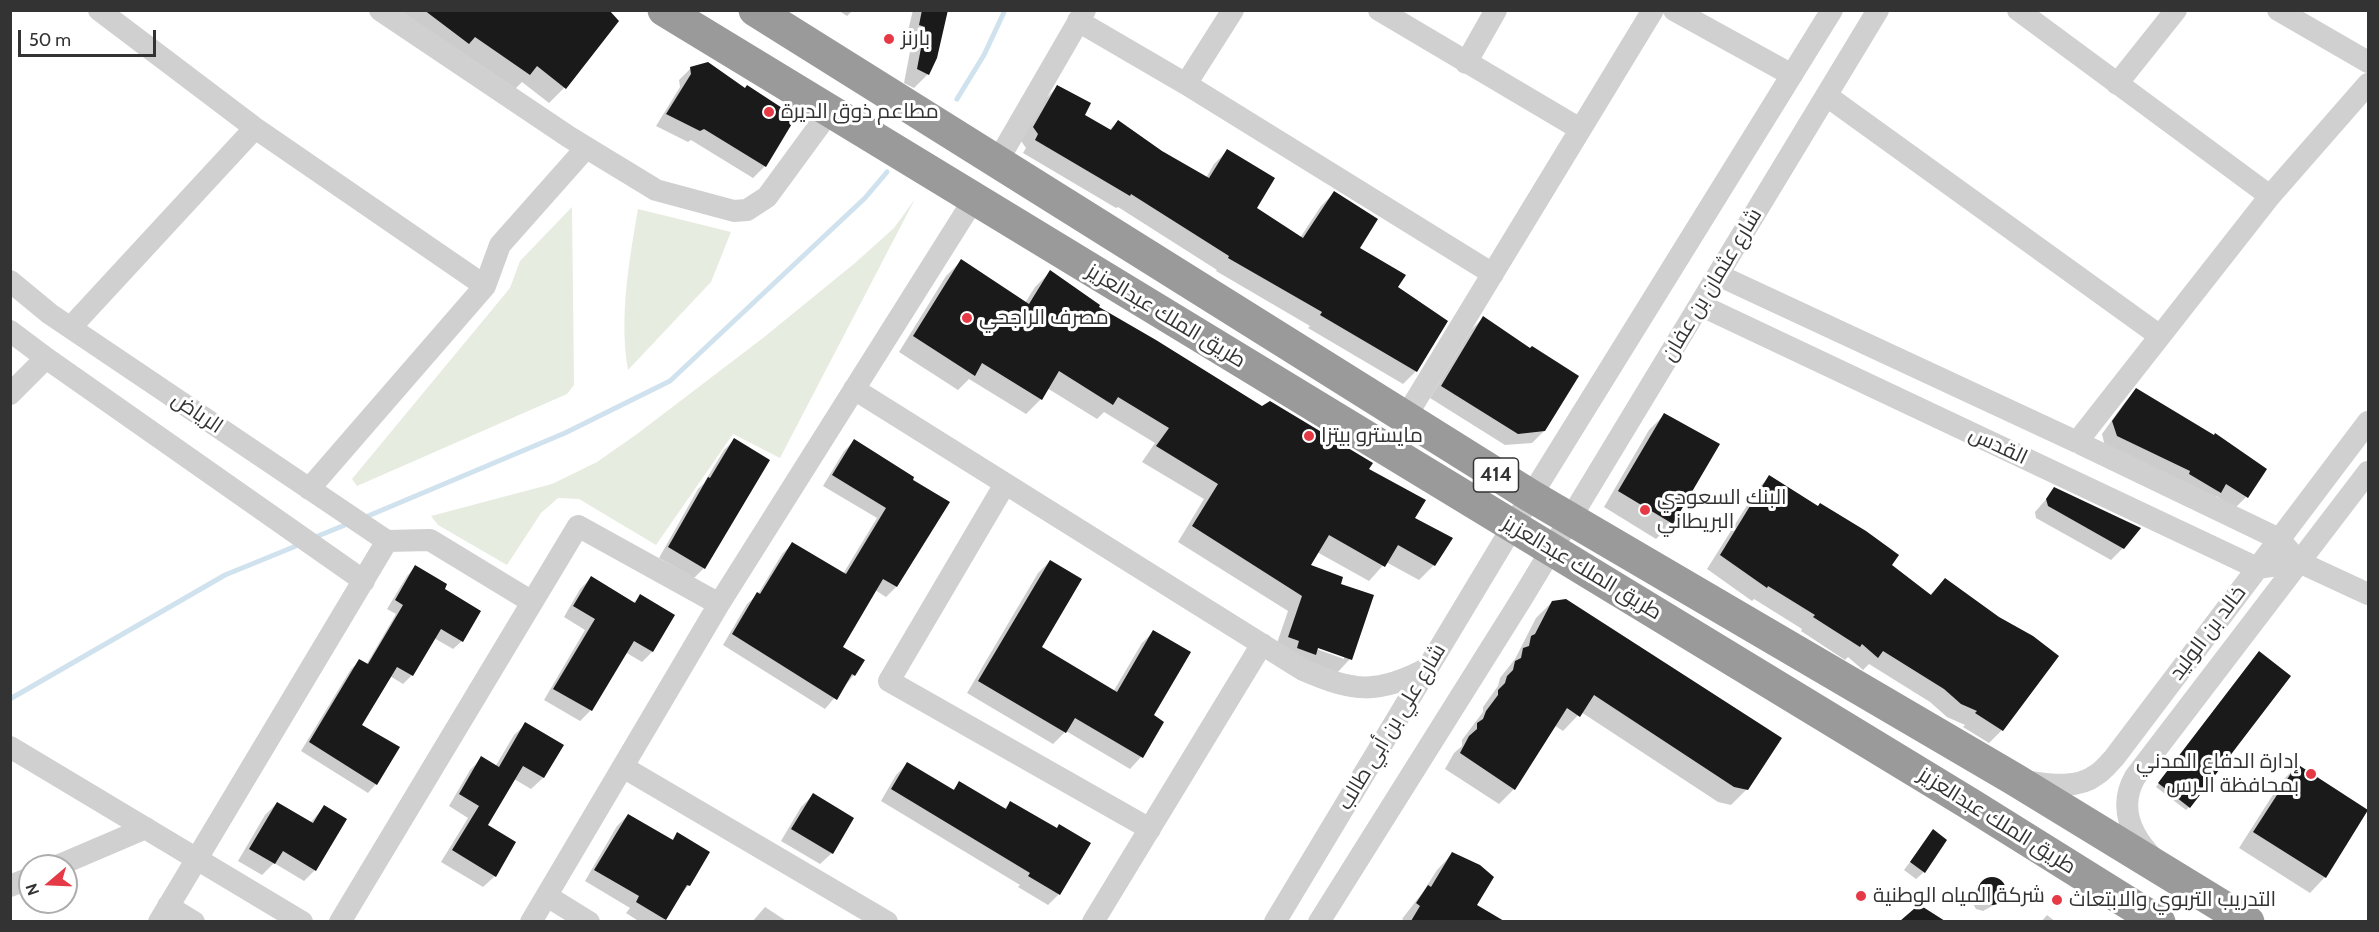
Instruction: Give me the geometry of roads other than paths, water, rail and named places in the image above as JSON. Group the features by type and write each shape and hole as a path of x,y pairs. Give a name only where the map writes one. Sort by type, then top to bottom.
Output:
{"highway":[{"name":"طريق الملك عبدالعزيز","path":"664,10 1549,554 2159,921"},
{"name":"طريق الملك عبدالعزيز","path":"755,10 1531,496 2014,779 2248,921"}],"street":[{"path":"99,10 255,128 485,286"},
{"path":"380,10 454,62 586,148 657,190 734,211 747,210 767,197 830,111"},
{"path":"1186,84 1233,10"},
{"path":"1378,10 1580,129"},
{"path":"1466,63 1496,10"},
{"path":"1405,418 1653,10"},
{"path":"1674,10 1792,75"},
{"name":"شارع عثمان بن عفان","path":"1511,529 1832,10"},
{"name":"شارع عثمان بن عفان","path":"1549,554 1878,10"},
{"path":"2117,84 2176,10"},
{"path":"2278,10 2368,62"},
{"path":"2032,15 2117,84 2270,196"},
{"path":"997,162 1082,16 1186,84 1493,274"},
{"path":"2077,442 2270,196 2368,84"},
{"path":"1827,96 2160,336"},
{"path":"70,327 255,128"},
{"path":"309,489 485,286 500,244 586,148"},
{"path":"531,921 719,604 974,199"},
{"name":"القدس","path":"1718,275 2279,539 2299,562 2368,594"},
{"name":"الرياض","path":"10,280 50,314 387,541"},
{"name":"القدس","path":"1700,305 2257,568"},
{"name":"الرياض","path":"10,331 45,358 364,581"},
{"path":"10,394 45,358"},
{"path":"854,389 1303,670 1326,680 1355,688 1380,687 1402,682 1428,668"},
{"name":"خالد بن الوليد","path":"2014,779 2048,785 2074,783 2095,777 2114,758 2368,422"},
{"name":"خالد بن الوليد","path":"2164,869 2150,855 2129,820 2126,805 2128,790 2135,777 2368,472"},
{"path":"1005,484 889,681 1150,828"},
{"path":"340,921 578,526 719,604"},
{"name":"شارع علي بن أبي طالب","path":"1275,921 1511,529"},
{"path":"194,921 163,914 387,541 430,540 532,602"},
{"name":"شارع علي بن أبي طالب","path":"1319,921 1549,554"},
{"path":"2257,568 2299,562"},
{"path":"1093,921 1262,644"},
{"path":"10,747 302,921"},
{"path":"623,767 887,921"},
{"path":"78,857 146,828"},
{"path":"547,896 589,921"}],"waterway":[{"path":"957,99 984,55 1005,10"},
{"path":"368,516 565,433 670,381 865,198 887,172"},
{"path":"318,536 345,525"},
{"path":"10,699 225,575 296,546"}],"place":[{"name":"بارنز","path":"889,39"},
{"name":"مطاعم ذوق الديرة","path":"769,112"},
{"name":"مصرف الراجحي","path":"967,318"},
{"name":"مايسترو بيتزا","path":"1309,436"},
{"name":"البنك السعودي البريطاني","path":"1645,510"},
{"name":"إدارة الدفاع المدني بمحافظة الـرس","path":"2311,774"},
{"name":"شركة المياه الوطنية","path":"1861,896"},
{"name":"التدريب التربوي والابتعاث","path":"2057,900"}]}
